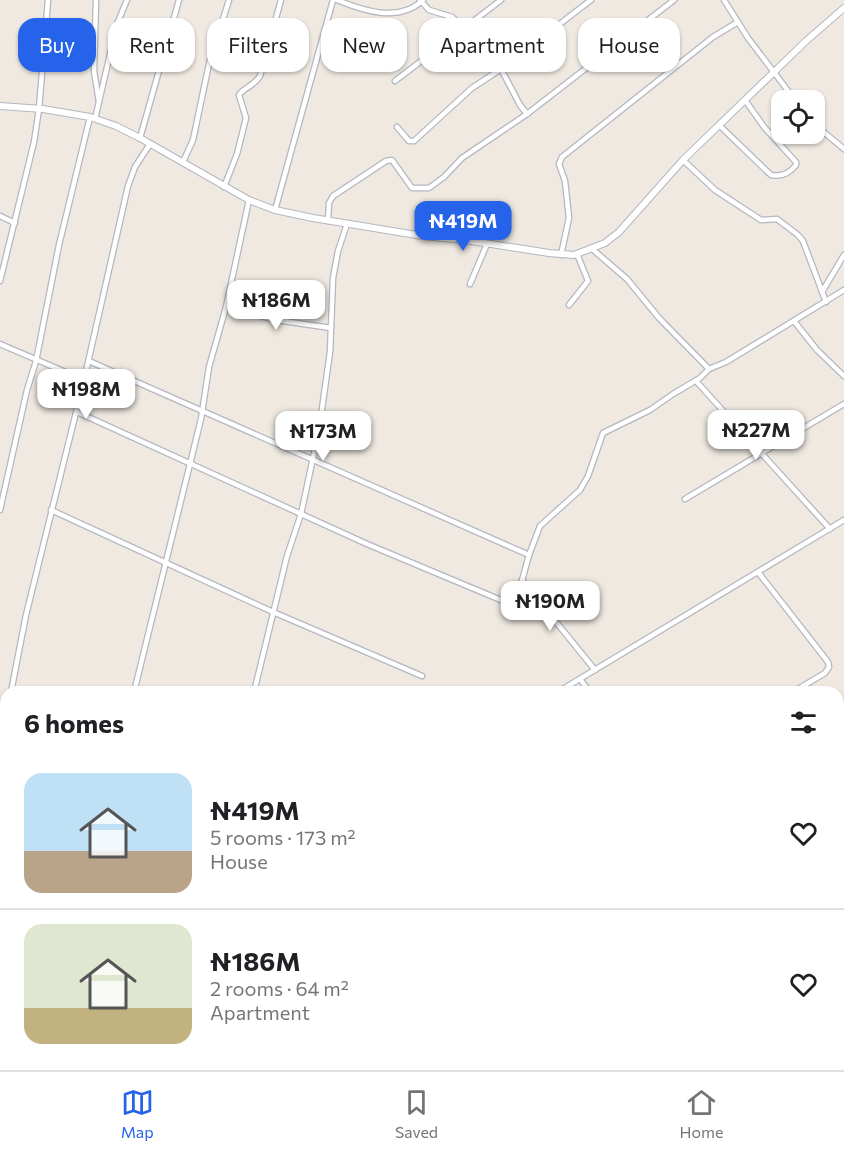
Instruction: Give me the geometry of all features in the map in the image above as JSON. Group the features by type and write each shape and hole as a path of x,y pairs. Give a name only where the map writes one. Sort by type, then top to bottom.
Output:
{"street":[{"path":"0,281 34,142 48,0"},
{"path":"96,0 94,71 99,102"},
{"path":"0,510 27,390 36,361 59,245 99,102 117,24 128,0"},
{"path":"140,138 179,0"},
{"path":"183,162 193,140 208,64 229,0"},
{"path":"224,187 237,154 246,118 239,95 241,91 255,84 260,76 281,0"},
{"path":"275,210 335,0 364,10 388,13 410,8 421,1 429,10 453,18"},
{"path":"477,18 501,0"},
{"path":"566,19 591,0"},
{"path":"328,221 329,203 333,196 386,160 392,160 412,188 429,188 444,177 462,158 527,114 674,0"},
{"path":"724,0 787,90"},
{"path":"0,106 39,109 93,118 116,126 224,187 275,210 423,236 561,255 577,254 605,243 619,232 683,160 773,72 844,8"},
{"path":"561,255 569,218 565,181 559,164 562,157 714,37 738,22"},
{"path":"394,81 419,62"},
{"path":"397,127 409,141 414,141 472,88 496,72"},
{"path":"503,72 527,114"},
{"path":"719,125 771,175 779,176 793,170 796,162 764,127 745,100"},
{"path":"825,133 844,149"},
{"path":"11,686 26,615 77,412 130,179 150,144"},
{"path":"683,160 715,189 761,220 777,219 798,235 807,250 826,302"},
{"path":"135,686 202,411 209,367 226,306 249,200"},
{"path":"0,216 15,223"},
{"path":"255,686 287,556 301,514 321,418 331,328 333,278 338,251 347,224"},
{"path":"470,284 487,244"},
{"path":"591,248 627,279 659,318 709,369"},
{"path":"569,305 588,281 577,254"},
{"path":"822,292 833,269 844,255"},
{"path":"77,412 301,514 515,606 529,555 540,526 580,490 588,476 603,434 650,410 696,381 709,369 726,362 844,290"},
{"path":"226,306 276,320 331,328"},
{"path":"794,321 844,376"},
{"path":"0,344 84,380"},
{"path":"88,361 529,555"},
{"path":"696,381 830,529"},
{"path":"685,499 844,404"},
{"path":"51,510 273,612 422,676"},
{"path":"567,686 844,520"},
{"path":"758,572 828,662 829,667 825,673 803,686"},
{"path":"522,580 595,670"},
{"path":"580,678 586,686"}]}
